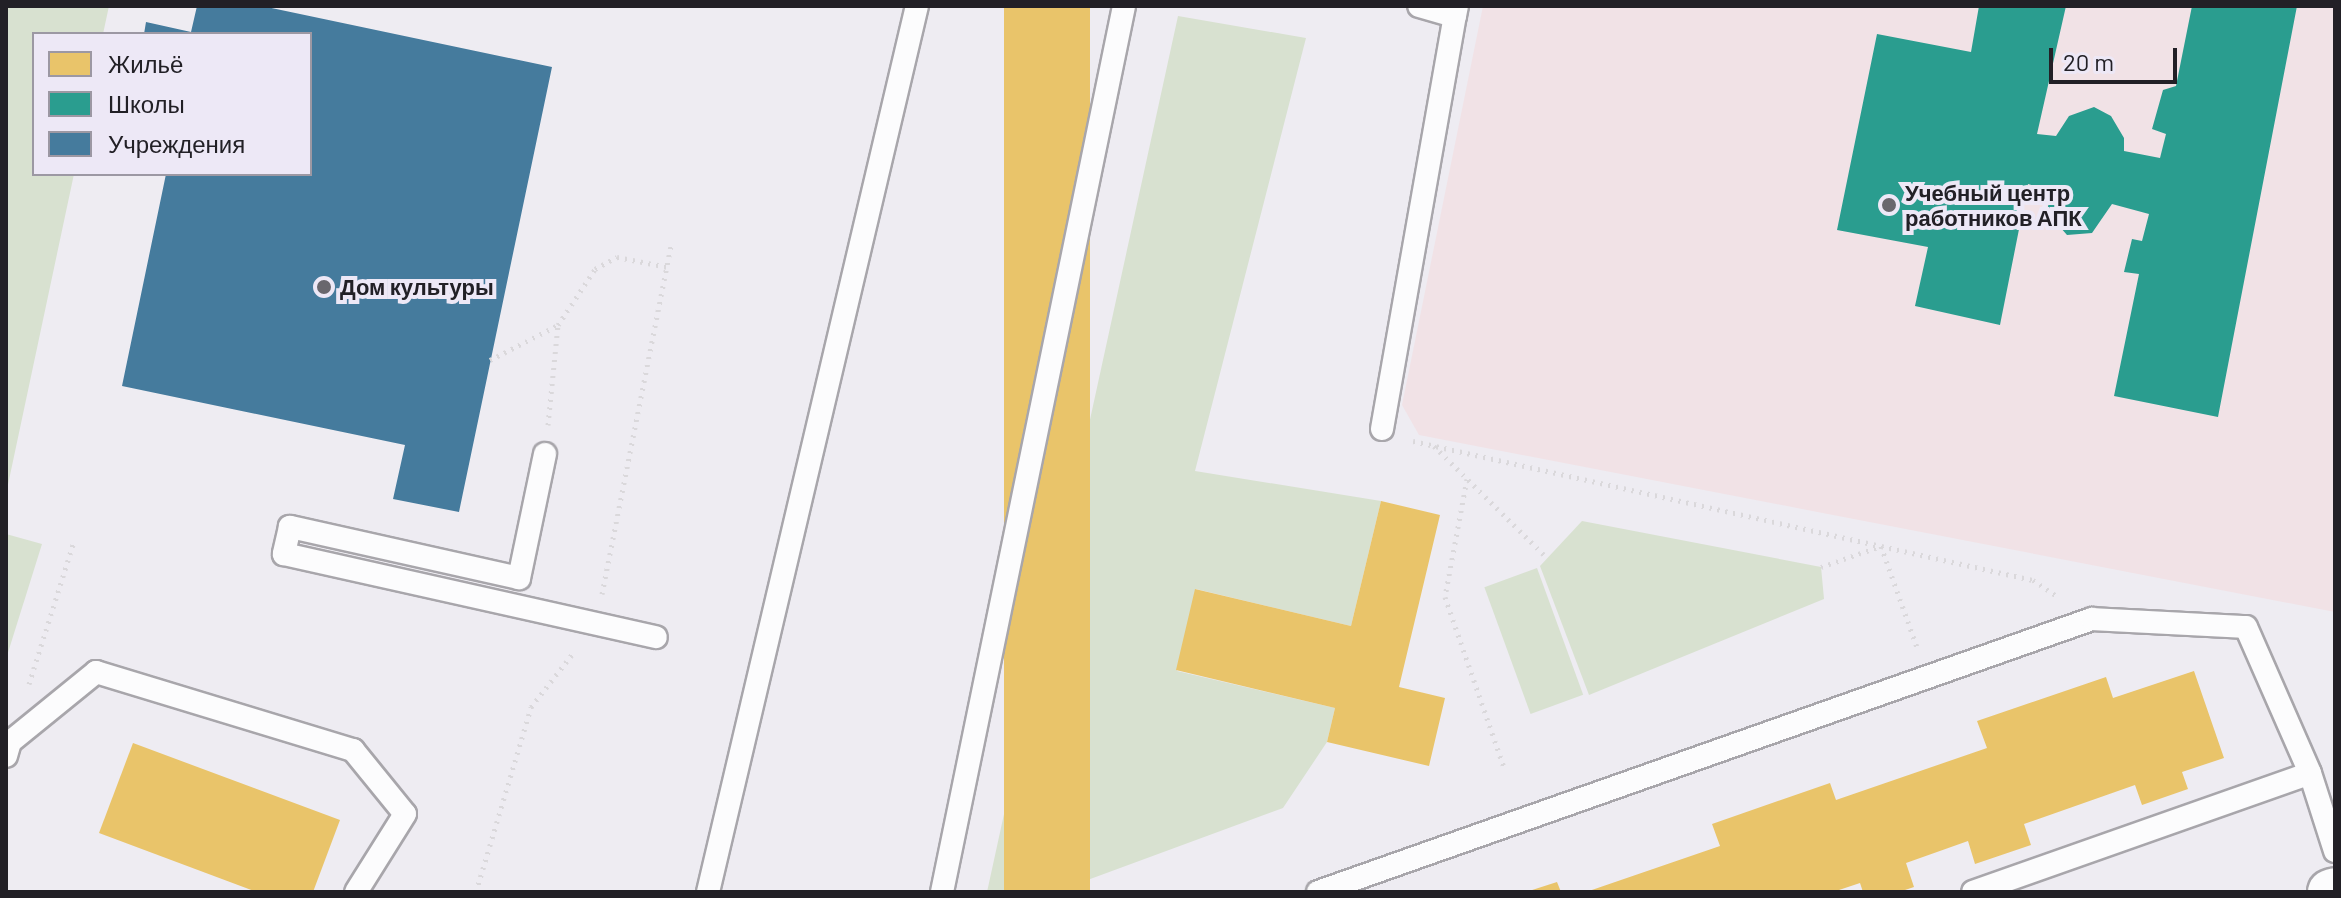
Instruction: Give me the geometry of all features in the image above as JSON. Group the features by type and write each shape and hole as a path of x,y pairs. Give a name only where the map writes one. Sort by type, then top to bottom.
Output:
{"lane":[{"path":"708,892 917,6"},
{"path":"942,892 1124,6"},
{"path":"1382,429 1456,11 1419,6"},
{"path":"545,454 519,578 290,527 284,554 656,637"},
{"path":"1318,892 2092,619 2246,627 2310,773 2335,851"},
{"path":"7,746 96,672 353,750 405,814 356,892"},
{"path":"1973,892 2310,773"}],"path":[{"path":"476,892 531,707 596,624 671,245"},
{"path":"545,454 558,325 595,269 617,257 668,267"},
{"path":"490,360 558,325"},
{"path":"1405,439 2033,580 2092,619"},
{"path":"1433,445 1547,558"},
{"path":"1467,479 1445,597 1504,767"},
{"path":"7,746 74,541"},
{"path":"1821,567 1881,546"},
{"path":"1881,546 1928,677"}],"shaded area":[{"name":"Учебный центр работников АПК","path":"1483,6 2335,6 2335,612 1419,435 1402,405"}],"green space":[{"path":"6,6 109,6 103,32 32,32 32,176 74,176 6,494"},
{"path":"1178,16 1306,38 1195,471 1381,501 1351,626 1196,589 1177,671 1335,708 1327,742 1283,808 1055,892 987,892"},
{"path":"1582,521 1821,567 1824,599 1589,695 1540,566"},
{"path":"6,534 42,544 6,659"},
{"path":"1537,568 1583,695 1531,714 1484,587"}],"building: Жильё":[{"path":"1004,6 1090,6 1090,892 1004,892"},
{"path":"1381,501 1440,515 1399,687 1445,698 1429,766 1327,742 1335,708 1176,670 1195,589 1351,626"},
{"path":"2194,671 2224,758 2182,772 2188,789 2142,805 2135,785 2024,824 2031,845 1975,864 1968,841 1906,863 1914,887 1899,892 1863,892 1860,883 1833,892 1586,892 1720,846 1712,824 1830,783 1836,800 1987,748 1977,721 2106,677 2113,698"},
{"path":"133,743 340,820 313,892 257,892 99,833"},
{"path":"1557,882 1561,892 1529,891"}],"building: Школы":[{"path":"1979,6 2066,6 2037,134 2056,136 2069,116 2094,107 2111,116 2124,138 2124,151 2160,158 2166,134 2152,129 2163,90 2176,86 2192,6 2297,6 2218,417 2114,396 2139,274 2124,272 2132,239 2142,241 2149,214 2112,204 2092,233 2067,235 2047,212 2051,191 2028,184 2000,325 1915,306 1928,247 1837,230 1877,34 1971,52"}],"building: Учреждения":[{"name":"Дом культуры","path":"197,6 262,6 552,67 459,512 393,499 405,445 122,386 166,176 312,176 312,32 191,32"},
{"name":"Дом культуры","path":"146,22 191,32 144,32"}],"place":[{"name":"Учебный центр работников АПК","path":"1889,205"},
{"name":"Дом культуры","path":"324,287"}]}
